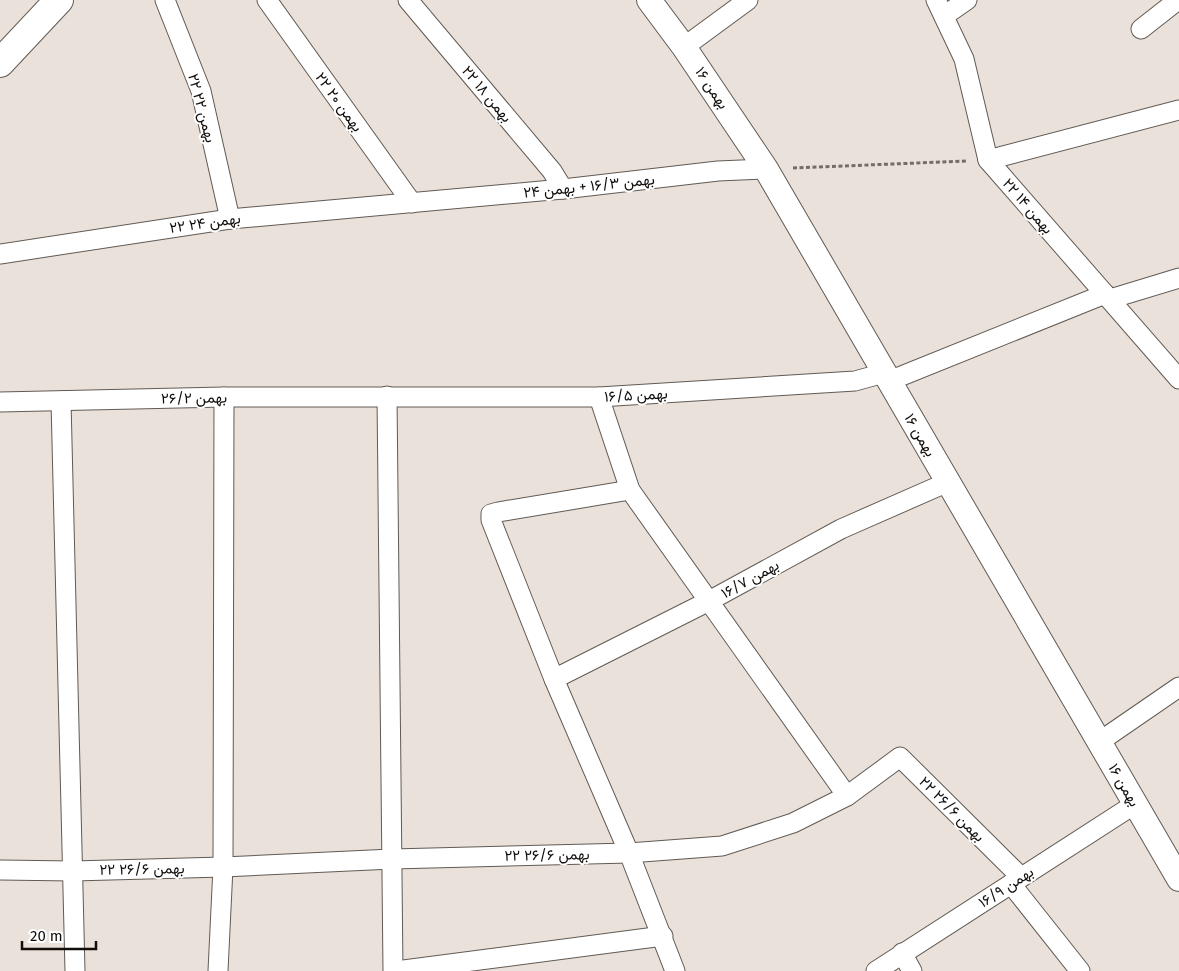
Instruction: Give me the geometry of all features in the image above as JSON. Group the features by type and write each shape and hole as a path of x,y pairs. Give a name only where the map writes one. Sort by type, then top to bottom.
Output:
{"main road":[{"path":"0,63 59,0"}],"street":[{"name":"۲۲ بهمن ۲۲","path":"165,0 201,91 230,219"},
{"name":"۲۲ بهمن ۲۰","path":"267,0 412,203"},
{"name":"۲۲ بهمن ۱۸","path":"408,0 552,171 563,189"},
{"name":"بهمن ۱۶","path":"648,0 684,47 766,169 1179,879"},
{"path":"684,47 748,0"},
{"path":"940,8 967,0"},
{"path":"1141,29 1178,0"},
{"name":"۲۲ بهمن ۱۴","path":"940,8 964,59 988,160 1179,379"},
{"path":"988,160 1179,110"},
{"name":"بهمن ۱۶/۳ + بهمن ۲۴","path":"412,203 563,189 718,171 766,169"},
{"name":"۲۲ بهمن ۲۴","path":"0,254 230,219 412,203"},
{"name":"بهمن ۱۶/۵","path":"387,396 599,397 855,381 887,377 1107,296 1179,278"},
{"path":"387,396 394,971 663,936"},
{"name":"بهمن ۲۶/۲","path":"0,402 224,397 387,396"},
{"path":"218,971 222,867 224,397"},
{"path":"599,397 630,490 847,796"},
{"path":"61,401 75,971"},
{"name":"بهمن ۱۶/۷","path":"554,679 709,601 840,529 948,482"},
{"path":"630,490 491,514 491,520 554,679 663,936 675,971"},
{"path":"1099,742 1179,687"},
{"name":"۲۲ بهمن ۲۶/۶","path":"0,870 73,871 222,867 392,859 629,853 722,846 793,824 847,796 900,757 1016,881"},
{"name":"بهمن ۱۶/۹","path":"876,971 1135,804"},
{"path":"1016,881 1080,971"},
{"path":"902,954 912,971"}],"path":[{"path":"766,169 988,160"}]}
